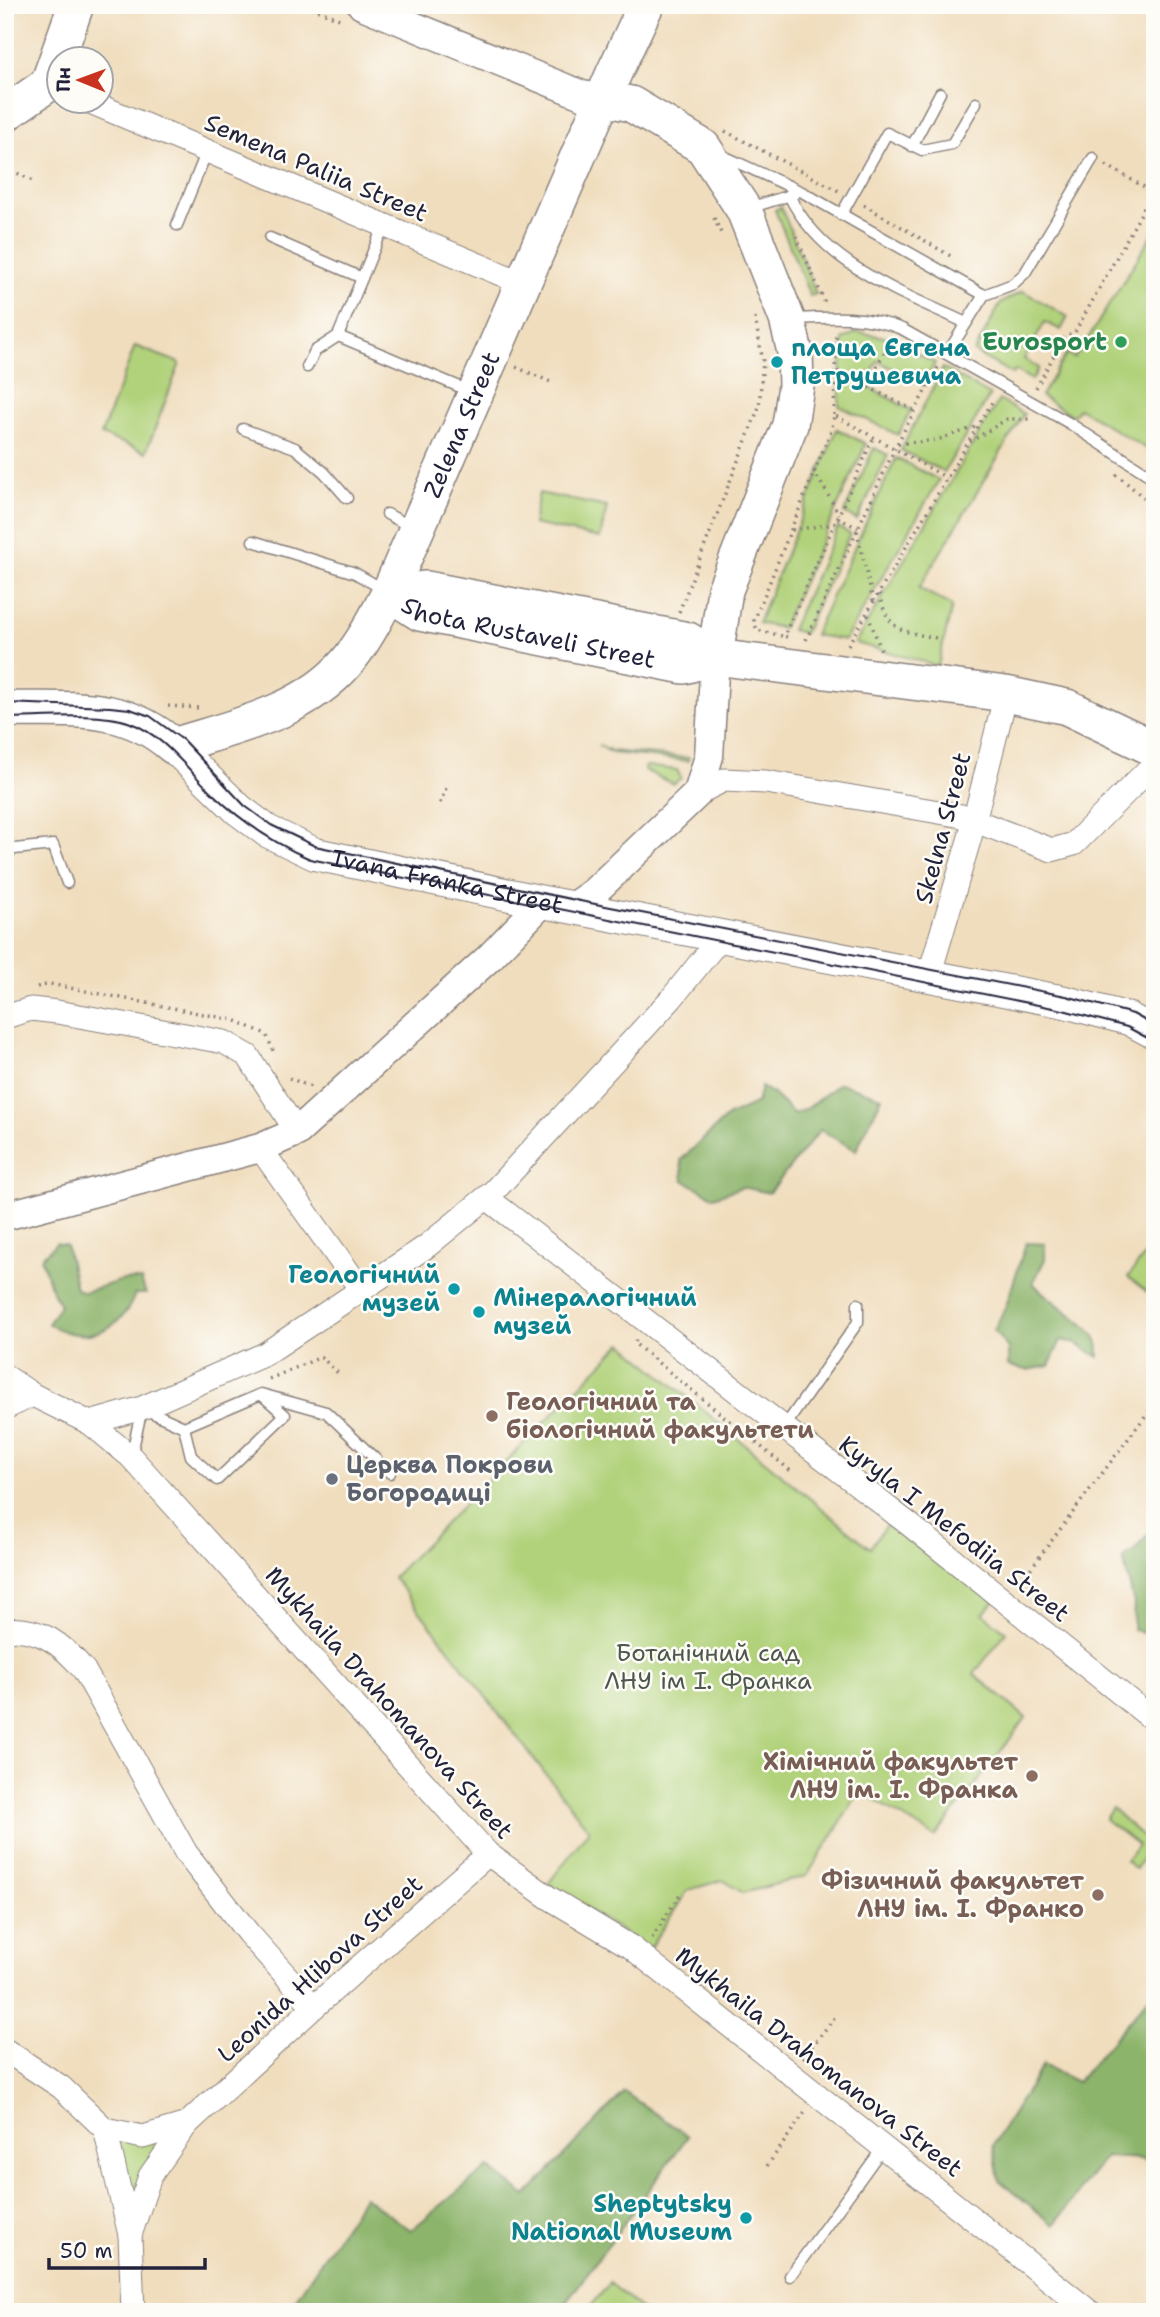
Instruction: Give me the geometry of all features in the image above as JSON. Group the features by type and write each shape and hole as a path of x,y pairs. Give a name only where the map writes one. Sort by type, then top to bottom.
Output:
{"main road":[{"path":"65,46 76,5"},
{"name":"Zelena Street","path":"173,746 254,720 302,700 346,663 389,593 401,521 475,393 646,5"},
{"path":"5,114 46,91"},
{"path":"603,98 631,104 712,137 729,214 787,319 796,369 790,425 725,590 715,657"},
{"name":"Shota Rustaveli Street","path":"389,593 426,589 688,640 715,657 1006,694 1067,707 1155,749"},
{"name":"Ivana Franka Street","path":"5,709 113,712 144,724 173,746 239,810 267,831 305,850 365,866 557,905 1105,1011 1155,1033"}],"street":[{"path":"362,5 582,95 603,98"},
{"name":"Semena Paliia Street","path":"116,113 522,283"},
{"path":"698,793 709,756 715,657"},
{"name":"Skelna Street","path":"937,977 1006,694"},
{"path":"5,1216 260,1148 297,1132 490,957 557,905 594,892 698,793 724,780 766,782 953,814 1052,850 1062,850 1074,844 1155,763"},
{"path":"90,1423 142,1408 265,1354 427,1246 487,1198 671,999 721,937"},
{"path":"5,1017 31,1009 224,1042 248,1056 297,1132"},
{"path":"260,1148 362,1291"},
{"name":"Kyryla I Mefodiia Street","path":"487,1198 1155,1721"},
{"name":"Mykhaila Drahomanova Street","path":"5,1376 33,1395 90,1423 131,1457 488,1854 548,1897 631,1947 1090,2312"},
{"path":"5,1408 33,1395"},
{"path":"5,1630 47,1635 68,1651 84,1670 187,1853 248,1933 314,2007"},
{"name":"Leonida Hlibova Street","path":"130,2235 150,2176 187,2124 314,2007 488,1854"},
{"path":"5,2050 61,2087 105,2129 130,2235 133,2312"},
{"name":"Leonida Hlibova Street","path":"105,2129 143,2137 187,2124"}],"lane":[{"path":"912,145 940,93"},
{"path":"841,215 887,132 922,150 952,144 976,103"},
{"path":"712,137 841,215 984,295"},
{"path":"177,225 208,151"},
{"path":"947,354 984,295 1013,284 1025,272 1093,158"},
{"path":"729,214 789,195 804,193"},
{"path":"789,195 798,215 852,268 966,323"},
{"path":"307,367 315,351 338,336 384,225"},
{"path":"270,238 362,278"},
{"path":"787,319 876,319 902,329 1030,400 1155,480"},
{"path":"338,336 475,393"},
{"path":"243,429 295,448 324,472 347,498"},
{"path":"253,541 355,573 389,593"},
{"path":"5,850 53,845 67,883"},
{"path":"783,1429 858,1322 858,1304"},
{"path":"184,1427 191,1456 217,1480 285,1415 261,1394"},
{"path":"131,1457 142,1408 184,1427 261,1394 326,1412 390,1473"},
{"path":"790,2276 884,2146"}],"path":[{"path":"712,137 850,197 962,262"},
{"path":"1030,400 1063,339 1075,331 1154,192 1093,158"},
{"path":"5,167 33,181"},
{"path":"724,240 729,214"},
{"path":"669,617 679,612 759,408 763,362 753,309"},
{"path":"867,385 893,336"},
{"path":"806,640 897,444 947,354"},
{"path":"508,363 553,383"},
{"path":"837,371 915,411"},
{"path":"836,645 847,647 1002,385"},
{"path":"816,641 757,630 754,621 834,415 894,451 947,478"},
{"path":"968,444 1007,419 1042,420"},
{"path":"897,444 937,440 978,427"},
{"path":"784,636 873,439"},
{"path":"814,471 838,516 857,529 873,603"},
{"path":"790,530 835,524"},
{"path":"878,594 884,614 892,625 904,632 936,638"},
{"path":"750,600 761,604"},
{"path":"867,614 884,659"},
{"path":"155,705 210,708"},
{"path":"440,803 447,786"},
{"path":"634,1343 792,1472"},
{"path":"327,1362 340,1375"},
{"path":"1022,1580 1155,1403"},
{"path":"646,1948 682,1891"},
{"path":"800,2062 835,2017"},
{"path":"767,2166 812,2104"}],"green space":[{"path":"781,207 816,294 810,296 775,210"},
{"name":"Eurosport","path":"1155,230 1155,454 1079,408 1073,416 1041,396 1067,353 1074,358 1086,342"},
{"path":"1023,291 1068,317 1061,330 1045,322 1024,359 1039,368 1032,380 1015,370 1013,374 974,352 1001,303"},
{"path":"857,332 889,338 935,363 924,385 878,361 865,385 911,410 898,435 839,406 843,339"},
{"path":"135,346 180,363 146,452 101,435"},
{"path":"943,368 990,395 944,472 901,450"},
{"path":"999,400 1024,414 919,588 952,606 938,666 855,643"},
{"path":"837,429 866,444 782,628 758,623"},
{"path":"874,448 888,455 857,520 844,513"},
{"path":"896,458 939,480 845,640 814,635"},
{"path":"539,493 607,507 600,538 533,524"},
{"path":"838,527 850,534 804,633 791,630"},
{"path":"598,745 612,751 689,758 688,761 612,753"},
{"path":"645,766 677,770 681,778 673,784 644,770"},
{"path":"839,1083 882,1097 856,1150 820,1130 769,1193 742,1187 714,1197 683,1180 681,1160 727,1117 757,1103 761,1087 773,1094 794,1114 808,1108"},
{"path":"56,1243 66,1245 76,1289 84,1292 123,1280 141,1280 146,1294 135,1294 120,1318 99,1331 74,1334 48,1324 60,1305 50,1286 41,1258"},
{"path":"1026,1243 1045,1244 1045,1259 1033,1283 1093,1333 1098,1342 1099,1357 1075,1343 1061,1340 1049,1366 1027,1370 1008,1366 1008,1348 994,1331 1007,1303"},
{"path":"1148,1251 1155,1257 1155,1298 1128,1277"},
{"name":"Ботанічний сад ЛНУ ім І. Франка","path":"622,1343 870,1548 886,1525 995,1601 983,1614 1006,1632 974,1674 1026,1718 935,1837 860,1791 807,1876 743,1893 723,1880 688,1890 649,1949 548,1884 589,1830 393,1577"},
{"path":"1155,1526 1155,1638 1133,1629 1134,1603 1123,1558 1134,1551"},
{"path":"1112,1808 1151,1845 1136,1869 1126,1861 1138,1845 1105,1819"},
{"path":"1155,1990 1155,2172 1144,2159 1105,2157 1054,2225 999,2180 993,2145 1043,2065 1077,2082"},
{"path":"624,2092 688,2136 559,2312 287,2312 364,2197 411,2230 488,2167 526,2196"},
{"path":"168,2138 131,2207 117,2139"},
{"path":"610,2283 644,2312 586,2312"}],"tram line":[{"path":"5,703 110,707 130,709 150,716 183,740 245,806 271,825 315,846 1066,996 1133,1014 1155,1026"},
{"path":"5,718 101,717 128,722 141,728 163,743 235,813 271,839 310,859 1063,1010 1127,1027 1155,1042"}],"place":[{"name":"Eurosport","path":"1121,342"},
{"name":"площа Євгена Петрушевича","path":"777,362"},
{"name":"Геологічний музей","path":"454,1289"},
{"name":"Мінералогічний музей","path":"479,1312"},
{"name":"Геологічний та біологічний факультети","path":"492,1416"},
{"name":"Церква Покрови Богородиці","path":"332,1479"},
{"name":"Хімічний факультет ЛНУ ім. І. Франка","path":"1032,1776"},
{"name":"Фізичний факультет ЛНУ ім. І. Франко","path":"1098,1895"},
{"name":"Sheptytsky National Museum","path":"746,2218"}]}
